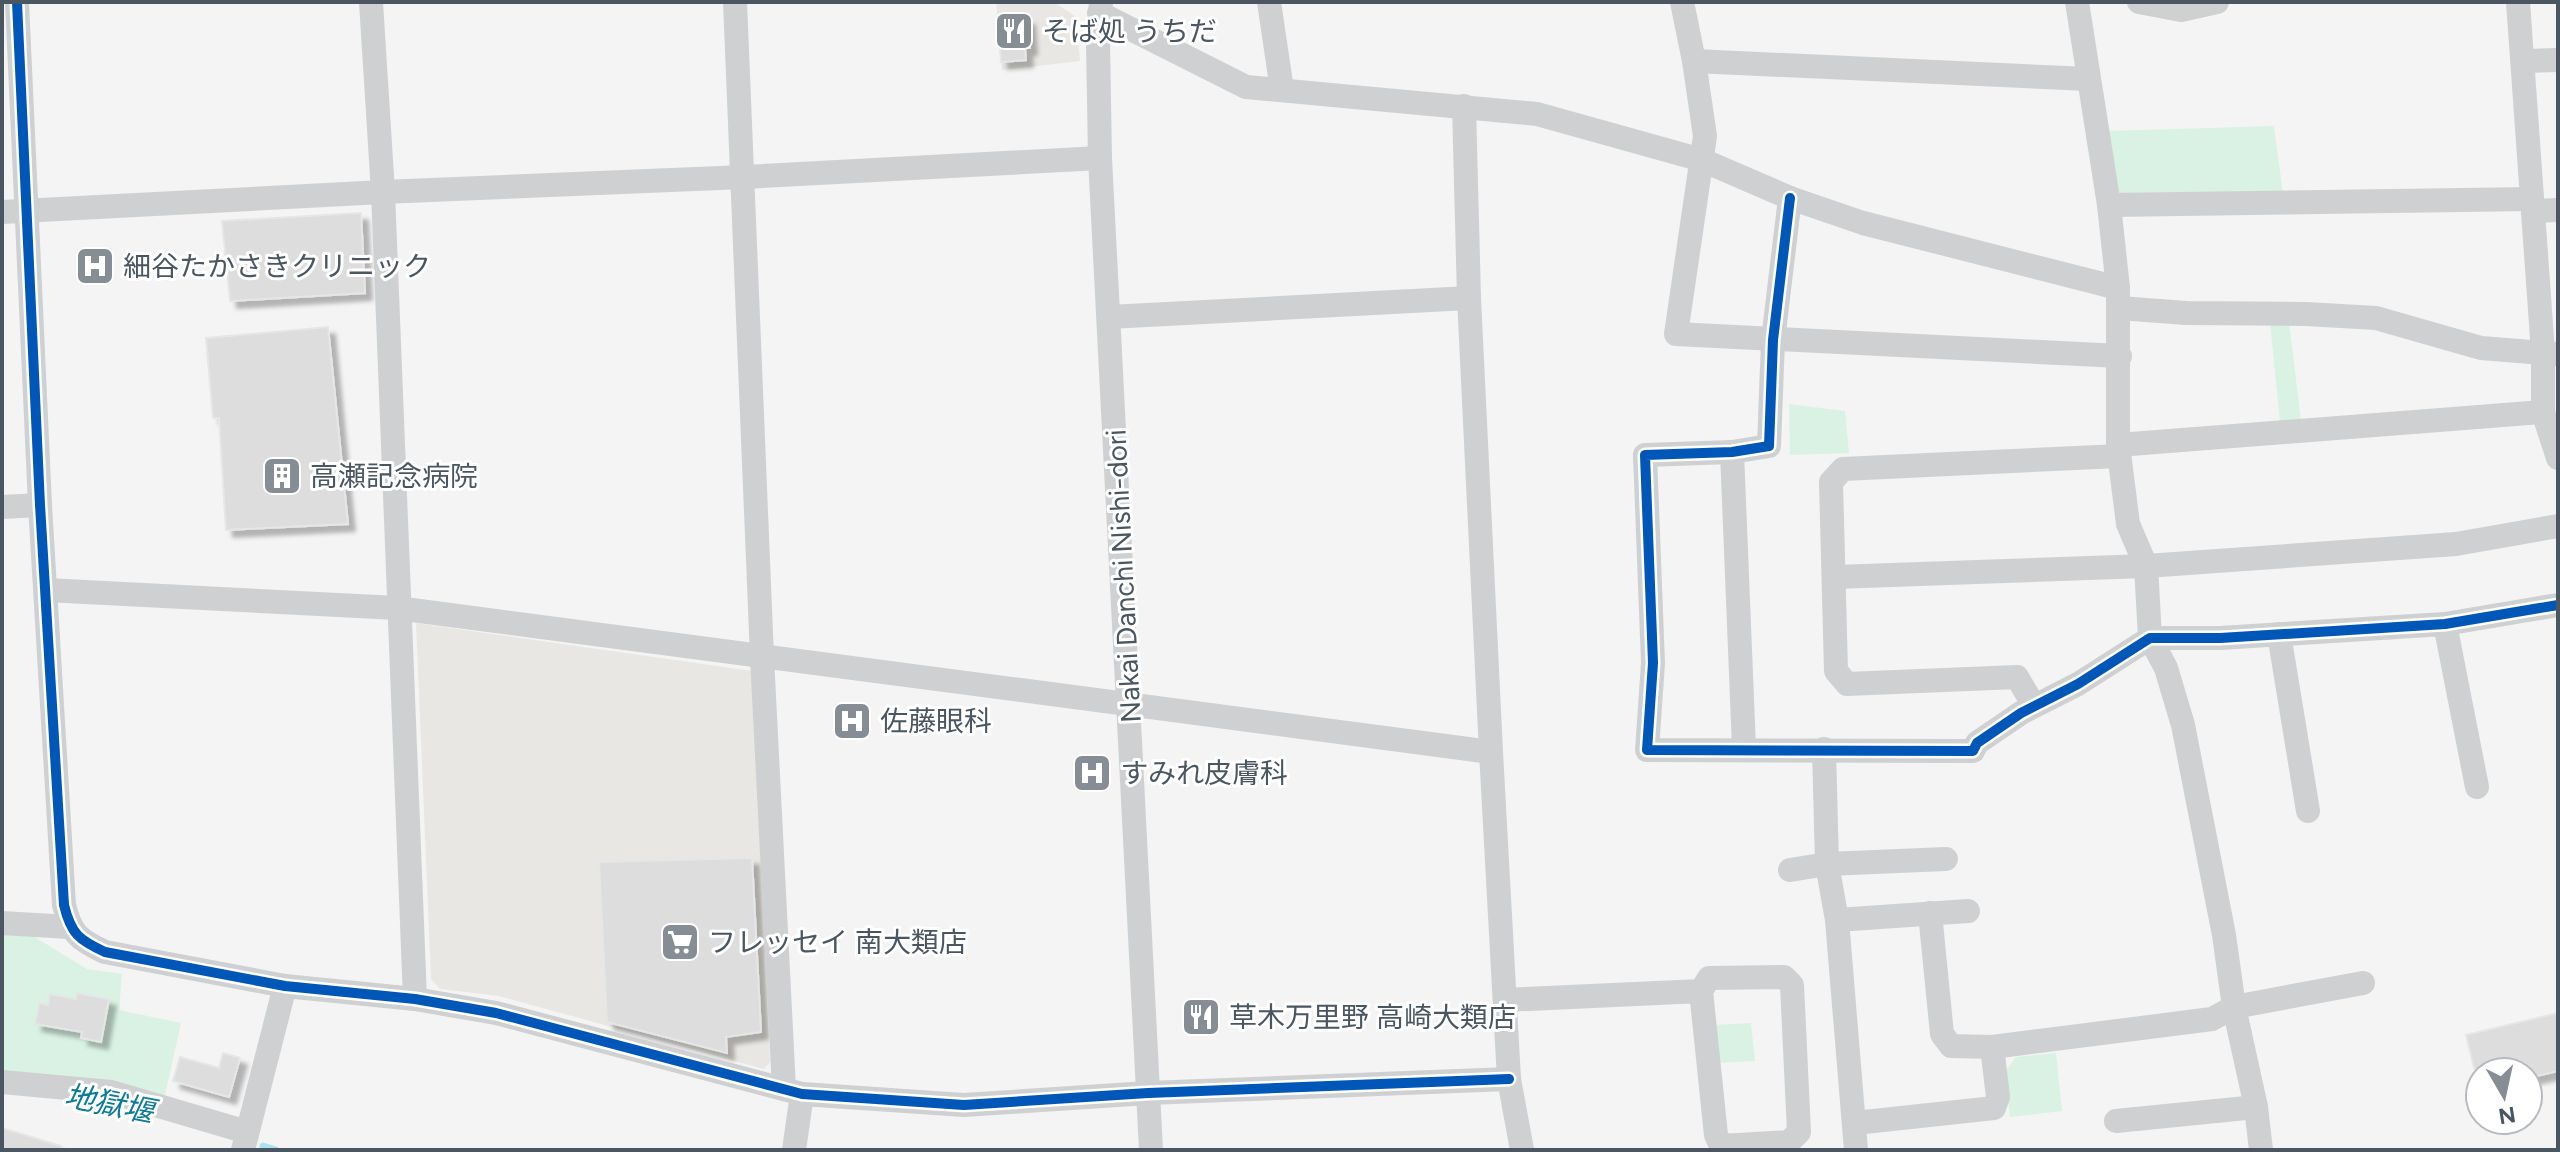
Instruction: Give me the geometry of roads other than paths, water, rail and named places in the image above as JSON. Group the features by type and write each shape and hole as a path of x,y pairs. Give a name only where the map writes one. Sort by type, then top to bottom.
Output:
{"street":[{"path":"17,2 14,211 40,505 64,905 69,927 83,942 105,952 285,986 415,999 496,1013 793,1091 964,1105 1148,1093 1509,1079"},
{"path":"371,2 383,192 397,608 415,999"},
{"path":"735,2 762,657 793,1091 794,1150"},
{"path":"1269,2 1282,90"},
{"path":"1682,2 1705,136 1676,334 2120,356"},
{"path":"2077,2 2109,205 2119,298 2118,450 2128,524 2146,566 2150,638 2166,668 2183,725 2224,935 2234,1007 2256,1107 2261,1150"},
{"path":"2139,2 2181,10 2217,2"},
{"path":"2518,2 2532,205 2550,353 2543,412 2558,458"},
{"path":"1100,8 1246,87 1537,114 1702,160 1790,198 1863,223 2119,298 2186,313 2376,318 2481,348 2550,353"},
{"name":"Nakai Danchi Nishi-dori","path":"1100,8 1100,158 1151,1150"},
{"path":"2523,61 2558,60"},
{"path":"1694,61 2088,79"},
{"path":"1464,106 1469,298 1509,1079 1522,1150"},
{"path":"14,211 1100,158"},
{"path":"1790,198 1773,340 1769,446 1732,452 1645,455 1653,663 1647,750 1973,751 1977,743 2034,706 2078,684 2150,638 2445,624 2558,605"},
{"path":"2109,205 2532,205 2558,210"},
{"path":"1109,317 1469,298"},
{"path":"2034,706 2017,677 1847,684 1836,671 1831,482 1843,469 2118,450 2543,412"},
{"path":"1732,452 1744,748"},
{"path":"2,507 40,505"},
{"path":"1835,577 2146,566 2456,544 2558,526"},
{"path":"46,590 397,608 1491,752"},
{"path":"2445,624 2477,787"},
{"path":"2279,634 2308,811"},
{"path":"1824,749 1827,864 1837,920 1856,1150"},
{"path":"1790,870 1827,864 1946,859"},
{"path":"1837,920 1968,911"},
{"path":"1930,913 1942,1034 1951,1046 1992,1047 2212,1019 2234,1007 2363,983"},
{"path":"2,923 69,927"},
{"path":"1784,977 1792,985 1799,1132 1789,1142 1721,1146 1716,1135 1701,991 1709,978 1784,977"},
{"path":"2,1082 111,1092 245,1145 285,986"},
{"path":"1505,1000 1701,991"},
{"path":"1855,1123 1994,1108 1998,1097 1992,1047"},
{"path":"2116,1121 2256,1107"}],"waterway":[{"name":"地獄堰","path":"263,1146 276,1150"}],"place":[{"name":"そば処 うちだ","path":"1014,31"},
{"name":"細谷たかさきクリニック","path":"95,266"},
{"name":"高瀬記念病院","path":"282,476"},
{"name":"佐藤眼科","path":"852,721"},
{"name":"すみれ皮膚科","path":"1092,773"},
{"name":"フレッセイ 南大類店","path":"680,942"},
{"name":"草木万里野 高崎大類店","path":"1201,1017"}]}
